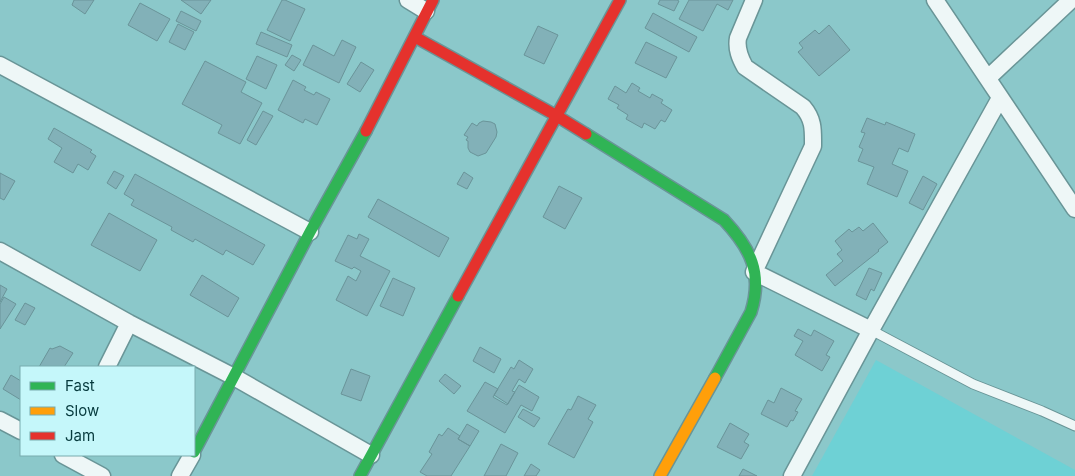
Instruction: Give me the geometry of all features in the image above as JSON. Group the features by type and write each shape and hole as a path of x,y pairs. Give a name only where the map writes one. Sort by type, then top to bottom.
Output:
{"street":[{"path":"195,449 415,36 429,5 408,0"},
{"path":"360,476 620,0"},
{"path":"754,0 738,38 740,59 745,68 803,107 809,114 812,123 813,146 754,272"},
{"path":"935,0 1075,209"},
{"path":"988,78 1071,0"},
{"path":"415,36 557,116 724,220 739,238 754,272 756,280 755,300 751,312 660,476"},
{"path":"0,65 310,232"},
{"path":"792,476 1000,98"},
{"path":"0,250 129,323 234,377 371,456"},
{"path":"754,272 871,330"},
{"path":"107,366 129,323"},
{"path":"0,420 20,431"},
{"path":"65,456 102,476"},
{"path":"180,476 191,456"}],"lane":[{"path":"871,330 972,384 1075,426"}],"shaded area":[{"path":"876,360 1075,470 1075,476 812,476"}],"building":[{"path":"74,0 94,0 85,14 72,5"},
{"path":"181,0 211,0 201,14"},
{"path":"282,0 305,9 290,41 267,30"},
{"path":"660,0 679,1 674,11 658,4"},
{"path":"689,0 733,0 728,10 717,4 703,31 679,19"},
{"path":"140,3 170,19 157,41 128,25"},
{"path":"181,11 201,21 196,31 176,21"},
{"path":"653,13 697,37 689,52 645,28"},
{"path":"178,24 194,32 185,50 169,42"},
{"path":"829,25 850,50 819,76 798,52 803,48 799,43 815,30 819,34"},
{"path":"538,26 558,35 544,64 524,55"},
{"path":"261,32 292,45 287,57 256,44"},
{"path":"342,40 356,47 339,83 303,65 313,45 334,56"},
{"path":"646,42 677,57 666,78 635,63"},
{"path":"292,55 301,60 294,71 285,65"},
{"path":"257,56 277,65 266,89 246,79"},
{"path":"205,61 246,82 241,92 262,103 240,144 218,133 222,125 182,104"},
{"path":"361,62 374,70 360,92 347,84"},
{"path":"293,80 306,87 304,90 314,95 316,92 330,99 317,125 305,119 303,123 278,110"},
{"path":"632,83 640,88 638,91 650,98 652,94 663,100 661,103 672,110 665,122 661,120 655,129 644,123 642,128 626,119 628,115 617,108 619,105 608,99 615,86 626,93"},
{"path":"263,111 273,116 256,145 247,140"},
{"path":"867,118 885,125 886,122 915,134 908,152 899,148 892,164 908,171 897,197 867,184 874,167 858,161 863,149 859,147 865,133 861,132"},
{"path":"483,121 495,124 497,132 486,153 478,156 470,152 468,141 466,140 468,137 464,135 472,123 477,126"},
{"path":"54,128 92,150 90,152 96,156 88,170 78,164 73,173 54,162 62,148 48,139"},
{"path":"114,171 124,176 116,189 107,183"},
{"path":"464,172 473,178 467,189 457,184"},
{"path":"0,173 15,181 4,200 0,198"},
{"path":"135,174 265,245 253,265 226,250 223,255 195,239 193,242 171,230 172,227 131,205 134,200 124,194"},
{"path":"923,176 937,184 923,210 909,203"},
{"path":"559,186 582,198 565,229 543,217"},
{"path":"378,199 449,238 439,257 368,217"},
{"path":"109,213 157,240 140,271 91,245"},
{"path":"873,223 888,242 835,286 826,275 843,261 837,254 842,250 835,241 849,229 852,232 859,227 863,231"},
{"path":"359,234 369,239 360,256 390,271 367,316 336,300 348,276 356,281 361,271 335,261 348,235 357,239"},
{"path":"869,268 882,273 874,291 871,289 866,300 856,295"},
{"path":"202,275 239,298 228,317 190,295"},
{"path":"393,278 415,288 403,316 380,306"},
{"path":"0,285 7,289 0,302"},
{"path":"4,297 16,304 0,329 0,304"},
{"path":"25,303 35,308 25,325 15,320"},
{"path":"798,329 811,336 814,330 834,341 826,355 830,357 822,371 795,355 803,341 794,336"},
{"path":"60,346 73,353 65,366 40,366 50,348"},
{"path":"480,347 501,359 494,373 473,361"},
{"path":"519,360 533,369 525,383 519,379 512,391 515,392 508,404 494,395 511,367 514,369"},
{"path":"351,369 370,376 361,401 341,394"},
{"path":"445,374 461,386 454,394 439,381"},
{"path":"11,375 20,380 20,399 3,389"},
{"path":"485,382 498,389 493,397 507,405 519,385 539,397 532,411 521,405 505,433 467,411"},
{"path":"781,388 802,399 795,411 798,412 787,427 761,414 768,400 774,403"},
{"path":"578,396 596,405 588,419 593,422 574,458 548,444 568,409 571,410"},
{"path":"523,409 540,418 534,427 518,417"},
{"path":"730,423 749,434 744,442 749,445 741,459 717,447"},
{"path":"467,424 479,431 470,446 458,439"},
{"path":"448,428 460,436 458,439 470,446 451,476 427,476 420,472 432,454 429,452 439,434 442,436"},
{"path":"501,444 518,453 506,476 484,476"},
{"path":"531,464 540,470 536,476 524,476"},
{"path":"743,469 757,476 739,476"}],"traffic: fast":[{"path":"195,450 310,232 366,131"},
{"path":"586,134 724,220 748,252 755,273 756,285 751,312 715,378"},
{"path":"360,476 458,296"}],"traffic: slow":[{"path":"660,476 715,378"}],"traffic: jam":[{"path":"366,131 433,0"},
{"path":"458,296 620,0"},
{"path":"415,37 586,134"}]}
